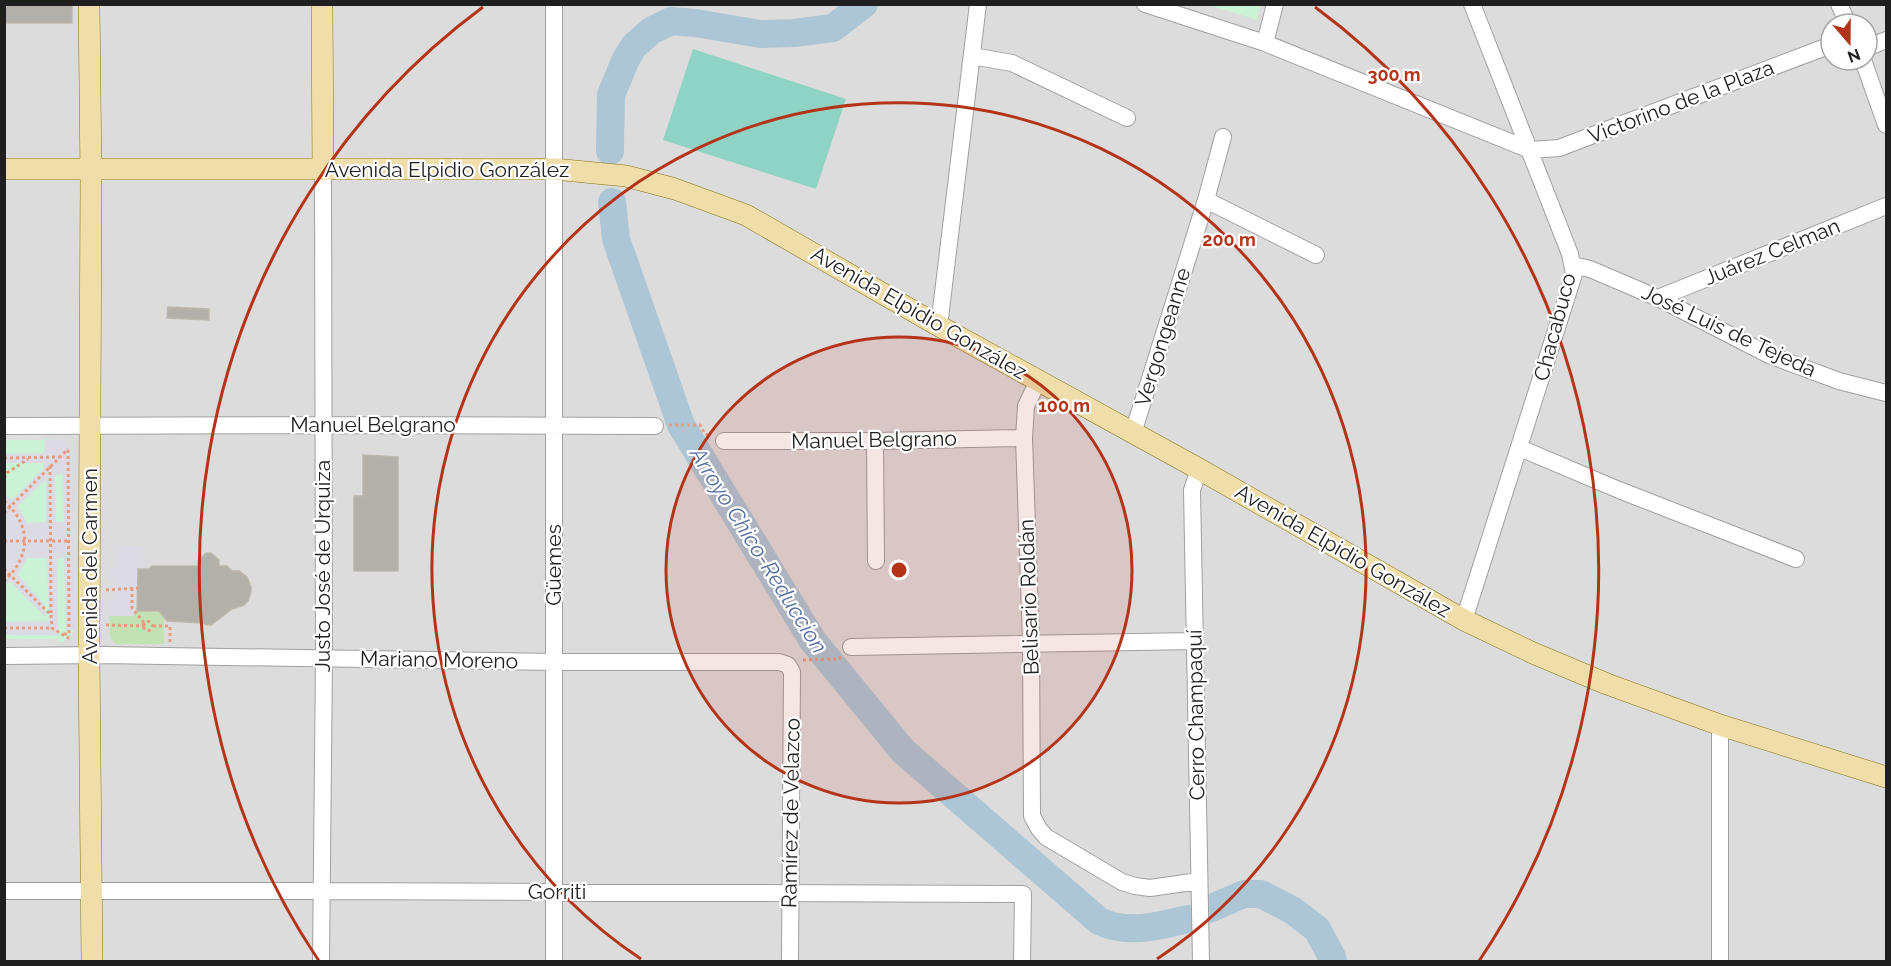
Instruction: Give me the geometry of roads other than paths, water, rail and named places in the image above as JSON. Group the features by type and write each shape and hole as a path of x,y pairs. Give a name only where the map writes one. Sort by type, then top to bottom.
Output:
{"main road":[{"name":"Avenida del Carmen","path":"89,4 89,655 92,962"},
{"path":"322,4 323,170"},
{"name":"Avenida Elpidio González","path":"4,169 554,169 626,176 675,189 746,215 939,326 1199,469 1464,620 1533,653 1607,684 1720,725 1887,777"}],"street":[{"name":"Güemes","path":"554,4 554,962"},
{"path":"939,326 978,4"},
{"path":"1145,4 1265,43 1530,150"},
{"path":"1265,43 1275,4"},
{"name":"Chacabuco","path":"1464,620 1574,274 1573,265 1530,150 1472,4"},
{"name":"Victorino de la Plaza","path":"1530,150 1559,148 1819,50"},
{"path":"972,56 1012,63 1127,118"},
{"path":"1867,72 1887,125"},
{"name":"Vergongeanne","path":"1133,433 1206,200 1223,137"},
{"name":"Justo José de Urquiza","path":"321,962 324,658 323,170"},
{"path":"1206,200 1316,255"},
{"name":"Juárez Celman","path":"1658,298 1887,206"},
{"name":"José Luis de Tejeda","path":"1573,265 1590,268 1658,298 1769,355 1839,381 1887,393"},
{"name":"Belisario Roldán","path":"1038,381 1026,406 1024,438 1032,816 1039,830 1046,837 1122,882 1150,888 1199,881"},
{"name":"Manuel Belgrano","path":"4,426 663,425"},
{"name":"Manuel Belgrano","path":"724,441 1024,438"},
{"path":"874,441 876,561"},
{"path":"1520,448 1796,559"},
{"name":"Cerro Champaquí","path":"1199,469 1191,490 1201,962"},
{"path":"845,653 1030,643 1195,641"},
{"name":"Mariano Moreno","path":"4,656 89,655 554,662 793,662"},
{"name":"Ramírez de Velazco","path":"790,962 793,662"},
{"path":"1720,725 1720,962"},
{"name":"Gorriti","path":"4,891 1023,894 1022,962"}],"waterway":[{"name":"Arroyo Chico-Reduccion","path":"610,151 611,95 634,46 651,31 671,21 760,34 794,33 833,28 864,4"},
{"name":"Arroyo Chico-Reduccion","path":"612,202 616,239 681,425 813,641 903,751 1099,921 1121,928 1144,928 1188,919"},
{"name":"Arroyo Chico-Reduccion","path":"1209,909 1244,894 1261,894 1292,910 1317,929 1333,962"}]}
